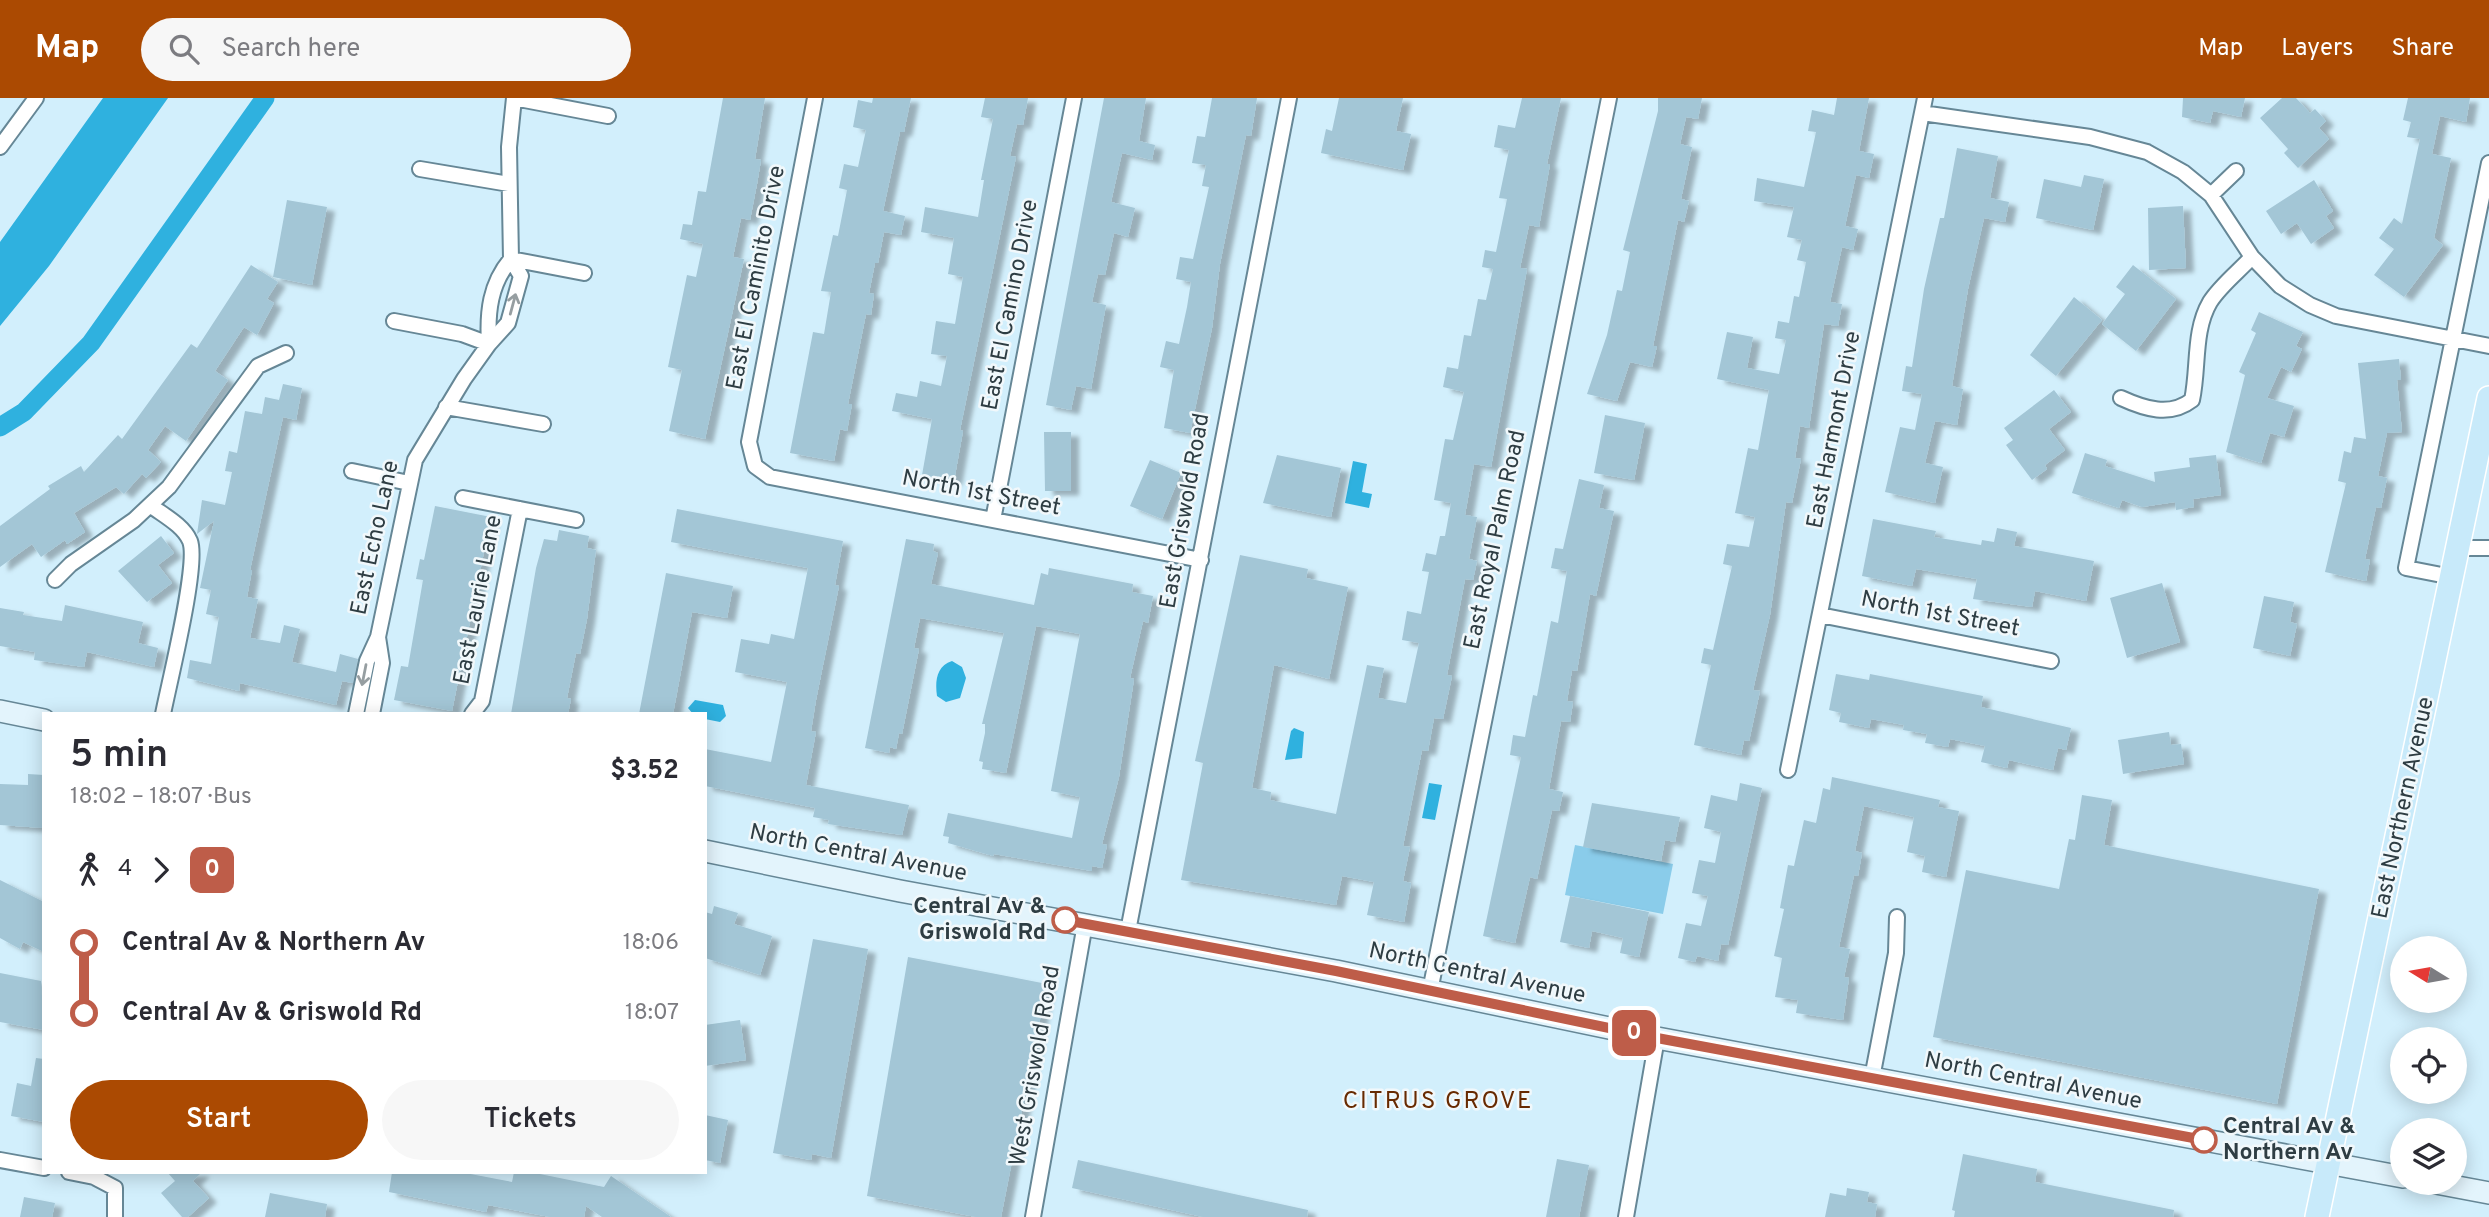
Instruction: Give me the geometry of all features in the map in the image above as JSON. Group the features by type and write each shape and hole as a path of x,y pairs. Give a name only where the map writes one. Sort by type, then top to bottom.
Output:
{"main road":[{"name":"East Northern Avenue","path":"2317,1217 2489,398"},
{"path":"0,711 42,720"},
{"name":"North Central Avenue","path":"707,851 1128,931 1657,1038 2390,1175"},
{"path":"2467,1189 2489,1194"}],"street":[{"path":"0,147 36,98"},
{"path":"514,98 608,117"},
{"name":"East Echo Lane","path":"356,712 367,661 379,637 415,460 446,407 489,344 508,323 521,276 511,259 509,184 514,98"},
{"name":"East El Caminito Drive","path":"755,467 749,442 815,98"},
{"name":"East El Camino Drive","path":"993,520 1074,98"},
{"name":"East Griswold Road","path":"1128,931 1201,560 1209,499 1289,98"},
{"name":"East Royal Palm Road","path":"1430,991 1609,98"},
{"name":"East Harmont Drive","path":"1788,770 1925,98"},
{"path":"1922,113 2090,137 2147,152 2183,173 2211,195 2252,257 2280,286 2336,316 2489,346"},
{"path":"2452,577 2406,568 2489,163"},
{"path":"420,169 509,184"},
{"path":"2211,195 2236,171"},
{"path":"2121,398 2143,408 2172,411 2192,400 2197,374 2197,348 2211,301 2252,257"},
{"path":"394,321 462,334 489,344 487,315 498,275 511,259 584,273"},
{"path":"55,580 169,487 258,366 286,353"},
{"path":"446,407 543,424"},
{"name":"North 1st Street","path":"755,467 770,477 1201,560"},
{"path":"352,471 409,483"},
{"name":"East Laurie Lane","path":"463,498 576,520"},
{"path":"150,505 182,529 191,543 190,570 163,712"},
{"name":"East Laurie Lane","path":"484,707 520,509"},
{"path":"2458,548 2489,548"},
{"name":"North 1st Street","path":"1820,615 2051,661"},
{"name":"East Echo Lane","path":"372,712 382,663 379,637"},
{"path":"1872,1078 1896,953 1897,917"},
{"name":"West Griswold Road","path":"1033,1217 1084,924"},
{"path":"1626,1217 1657,1038"},
{"path":"0,1160 42,1168"},
{"path":"79,1174 94,1177 115,1188 115,1217"}],"shaded area":[{"path":"103,98 168,98 49,266 0,326 0,242"},
{"path":"1353,461 1367,464 1362,492 1372,494 1369,508 1345,503"},
{"path":"952,661 962,667 966,678 960,698 946,702 937,696 937,680 943,667"},
{"path":"695,700 723,705 726,716 720,722 707,719 707,712 691,712 688,708"},
{"path":"1294,728 1304,732 1302,758 1285,760 1291,731"},
{"path":"1429,783 1442,785 1435,820 1422,818"},
{"path":"1575,845 1673,864 1663,914 1565,895"}],"building":[{"path":"723,98 765,98 755,159 761,160 750,220 741,218 733,257 744,259 705,439 669,431 682,370 668,367 687,275 696,277 703,244 680,239 683,224 692,225 698,191 706,192"},
{"path":"873,98 911,98 904,132 900,132 883,211 905,216 901,235 884,232 878,263 875,263 869,293 874,294 871,315 866,314 848,404 852,404 847,431 840,429 834,461 790,453 813,332 824,334 831,292 821,291 833,235 838,236 847,190 839,188 844,164 858,167 866,130 853,127 858,100 872,103"},
{"path":"985,98 1028,98 1023,125 1017,124 1010,156 1016,157 960,430 963,431 954,481 922,475 932,419 892,411 896,393 917,397 920,381 941,386 947,356 931,354 936,321 955,324 963,277 948,274 954,238 921,232 925,207 978,217 984,180 981,180 993,119 981,117"},
{"path":"1104,98 1146,98 1139,141 1155,145 1152,160 1122,153 1111,202 1135,208 1128,237 1114,233 1105,275 1098,274 1092,302 1106,305 1091,389 1076,386 1071,410 1046,405"},
{"path":"1212,98 1257,98 1251,136 1246,135 1220,264 1212,328 1190,433 1164,428 1174,370 1160,367 1166,341 1179,344 1187,307 1191,282 1176,279 1180,257 1193,259 1209,187 1202,186 1206,165 1192,163 1197,136 1205,137"},
{"path":"1339,98 1403,98 1396,131 1411,134 1403,170 1321,153 1326,129 1332,131"},
{"path":"1522,98 1561,98 1547,164 1550,164 1539,227 1529,225 1520,268 1527,269 1491,467 1474,464 1465,515 1477,517 1469,559 1477,561 1473,580 1465,579 1447,675 1452,676 1443,719 1434,718 1428,751 1422,750 1403,846 1410,847 1403,881 1411,883 1404,922 1367,915 1374,882 1342,876 1336,905 1181,880 1203,763 1195,761 1240,555 1308,569 1306,578 1348,587 1329,679 1274,665 1252,788 1271,792 1270,800 1336,814 1367,665 1384,668 1378,698 1406,703 1419,643 1402,640 1407,611 1421,614 1429,572 1422,571 1426,553 1436,555 1440,536 1445,536 1451,503 1434,500 1445,439 1453,440 1464,392 1443,387 1447,367 1458,369 1464,335 1471,336 1478,299 1486,300 1493,269 1482,267 1485,250 1496,252 1507,199 1499,198 1509,150 1494,147 1498,125 1515,128"},
{"path":"1658,98 1702,98 1698,119 1686,117 1680,144 1692,147 1681,199 1689,201 1684,222 1678,220 1653,346 1657,346 1652,367 1630,362 1617,401 1587,394 1607,335 1617,290 1622,291 1630,252 1623,250 1658,111"},
{"path":"1837,98 1869,98 1859,151 1874,154 1869,178 1856,175 1845,226 1858,229 1853,250 1842,247 1830,302 1842,304 1838,326 1824,324 1809,428 1800,426 1795,458 1801,459 1792,503 1786,502 1770,615 1753,690 1760,691 1749,741 1744,740 1741,755 1694,745 1711,665 1701,663 1704,648 1713,650 1732,566 1723,564 1727,544 1749,547 1755,517 1735,513 1748,448 1758,450 1769,390 1717,379 1727,332 1753,337 1747,368 1779,374 1786,340 1775,338 1778,321 1789,323 1794,296 1799,297 1806,262 1797,260 1802,240 1787,237 1794,207 1754,201 1757,178 1804,187 1816,132 1808,131 1812,110 1834,115"},
{"path":"2183,98 2245,98 2241,117 2213,111 2210,123 2182,117"},
{"path":"2282,98 2296,98 2310,113 2315,109 2326,121 2319,128 2329,139 2298,168 2284,153 2288,149 2260,118"},
{"path":"2408,98 2470,98 2466,122 2440,116 2432,154 2451,158 2434,238 2443,245 2404,297 2374,275 2394,249 2379,238 2394,218 2402,224 2420,139 2407,137 2411,122 2403,120"},
{"path":"1957,148 1998,156 1990,198 2009,202 2005,222 1984,218 1968,289 1952,386 1963,389 1957,425 1935,421 1925,463 1943,467 1935,503 1885,492 1900,427 1915,430 1922,394 1902,391 1906,366 1912,367 1924,289 1940,218 1944,218"},
{"path":"2084,175 2104,179 2093,230 2036,218 2044,179 2081,187"},
{"path":"2314,180 2333,211 2326,216 2334,228 2311,244 2297,223 2281,234 2266,211"},
{"path":"287,200 327,207 312,285 273,277"},
{"path":"2183,206 2186,268 2149,270 2148,208"},
{"path":"251,265 278,282 267,299 274,303 257,335 244,327 215,371 228,380 186,441 165,426 148,450 161,462 146,478 142,474 124,494 116,487 74,513 85,532 67,544 65,540 41,557 32,544 0,567 0,526 50,489 48,486 81,466 84,472 118,435 122,439 191,344 197,348"},
{"path":"2133,265 2176,299 2136,351 2102,324 2125,294 2116,287"},
{"path":"2074,297 2102,320 2056,376 2030,355"},
{"path":"2259,312 2303,332 2296,346 2302,349 2291,372 2281,367 2267,398 2294,406 2284,437 2270,433 2261,463 2226,452 2245,375 2239,372 2256,333 2251,330"},
{"path":"2399,359 2401,380 2397,380 2402,432 2387,433 2378,476 2387,478 2381,508 2376,507 2365,559 2370,560 2366,581 2325,572 2346,483 2338,481 2344,451 2351,453 2354,437 2366,439 2358,363"},
{"path":"283,384 302,388 296,420 283,417 250,570 247,597 258,599 250,638 280,643 284,625 300,629 292,662 336,672 340,654 358,659 353,683 342,681 336,705 240,683 239,691 187,678 190,660 211,664 219,617 206,614 211,590 200,588 214,521 197,534 202,500 225,505 232,472 225,471 229,451 237,453 245,411 262,414 265,397 279,400"},
{"path":"2054,390 2071,412 2049,429 2065,450 2045,465 2047,469 2032,480 2006,445 2013,440 2004,428"},
{"path":"1605,415 1645,423 1634,480 1594,473"},
{"path":"1044,432 1071,432 1071,491 1045,491"},
{"path":"2085,453 2107,460 2105,466 2155,482 2154,472 2190,467 2189,458 2216,455 2221,495 2193,499 2194,507 2176,510 2175,502 2142,507 2122,500 2119,508 2072,493"},
{"path":"1277,455 1341,468 1331,517 1263,503"},
{"path":"1150,460 1181,473 1162,519 1130,506"},
{"path":"1579,479 1604,485 1599,508 1614,511 1596,596 1590,594 1577,671 1572,670 1567,701 1573,702 1570,722 1561,721 1549,789 1563,792 1559,811 1552,810 1537,879 1530,877 1515,943 1483,936 1521,757 1510,755 1513,735 1525,737 1533,695 1537,696 1551,621 1558,623 1567,571 1551,568 1555,548 1563,549"},
{"path":"435,506 491,517 452,711 394,700 401,666 408,667 423,580 416,579 420,559 424,560"},
{"path":"677,509 843,541 835,585 839,586 811,731 816,732 806,785 909,805 902,835 828,824 829,820 813,817 815,808 707,786 707,749 771,762 787,682 735,672 741,639 769,644 771,634 794,639 808,568 671,542"},
{"path":"1873,519 1936,531 1934,537 1981,545 1982,540 1994,542 1997,528 2017,532 2014,546 2094,561 2086,601 2035,591 2032,607 1973,599 1977,579 1916,569 1912,586 1862,576"},
{"path":"559,530 589,536 587,548 596,550 587,619 580,654 576,653 567,698 571,699 568,712 511,712 536,568 544,539 557,541"},
{"path":"161,536 174,553 158,565 172,583 147,602 118,571"},
{"path":"906,539 934,544 933,551 938,553 931,584 1034,605 1041,573 1048,575 1049,568 1133,584 1132,592 1153,596 1148,623 1143,621 1130,678 1134,679 1119,777 1102,844 1107,845 1102,868 1092,866 1092,871 994,854 993,856 948,843 949,837 943,836 948,813 1072,838 1080,797 1051,791 1080,634 1036,626 1006,773 982,769 983,762 979,761 985,733 985,724 982,724 1004,633 920,618 914,648 919,649 902,734 899,733 896,749 890,747 889,753 865,748"},
{"path":"666,573 733,586 727,618 692,612 673,712 639,712"},
{"path":"2162,583 2180,642 2127,658 2110,598"},
{"path":"2264,596 2294,602 2290,622 2297,624 2290,656 2253,648"},
{"path":"65,605 143,622 138,643 158,648 154,667 87,652 84,667 34,660 35,652 0,646 0,608 24,612 23,615 62,621"},
{"path":"1836,674 1869,680 1870,674 1983,696 1981,707 2071,728 2066,750 2058,748 2053,770 2009,760 2007,768 1981,762 1985,746 1950,739 1948,747 1925,743 1927,734 1903,730 1904,725 1871,719 1869,728 1839,722 1841,713 1829,710"},
{"path":"2169,732 2171,745 2181,744 2184,764 2123,774 2118,740"},
{"path":"28,774 42,775 42,828 0,825 0,784 28,785"},
{"path":"1832,777 1940,800 1938,807 1959,811 1946,877 1922,872 1925,856 1907,852 1914,817 1864,806 1855,851 1862,853 1858,876 1854,875 1839,947 1850,949 1844,977 1849,978 1843,1020 1796,1013 1798,1000 1775,997 1782,958 1774,956 1784,909 1780,908 1788,865 1794,866 1804,820 1816,823 1823,788 1830,790"},
{"path":"1740,783 1762,788 1728,945 1721,944 1718,961 1697,956 1695,962 1678,958 1686,923 1701,926 1708,896 1692,893 1699,860 1715,863 1721,832 1704,828 1711,795 1737,801"},
{"path":"2082,795 2112,800 2104,845 2319,889 2277,1104 1933,1037 1966,870 2059,889 2069,839 2075,840"},
{"path":"1592,803 1680,817 1675,842 1665,840 1661,861 1583,847"},
{"path":"0,880 42,901 42,951 23,942 20,949 0,938"},
{"path":"1570,896 1649,912 1639,957 1620,953 1623,938 1592,931 1589,948 1560,942"},
{"path":"714,906 738,913 734,924 772,936 760,975 707,959 707,913 712,914"},
{"path":"813,939 868,949 831,1158 812,1154 811,1160 773,1153"},
{"path":"908,957 1047,984 1001,1217 976,1217 867,1196"},
{"path":"0,973 41,981 42,1030 0,1022"},
{"path":"740,1020 746,1060 707,1066 707,1025"},
{"path":"36,1058 42,1059 42,1122 11,1116 17,1083 31,1086"},
{"path":"707,1115 728,1120 720,1163 707,1160"},
{"path":"1963,1154 2037,1169 2035,1182 2174,1210 2173,1217 1954,1217 1955,1211 1952,1210"},
{"path":"1557,1159 1589,1165 1579,1217 1546,1217"},
{"path":"1078,1160 1308,1210 1307,1217 1203,1217 1072,1188"},
{"path":"169,1174 200,1174 193,1181 209,1198 188,1217 182,1217 161,1193 175,1181"},
{"path":"392,1174 470,1174 512,1182 514,1174 540,1174 604,1187 611,1176 671,1217 602,1217 586,1206 584,1217 550,1217 488,1205 486,1212 389,1192"},
{"path":"1847,1188 1869,1192 1867,1202 1877,1204 1875,1217 1825,1217 1830,1193 1846,1196"},
{"path":"270,1193 327,1204 325,1217 265,1217"},
{"path":"24,1197 55,1203 52,1217 20,1217"}],"waterway":[{"path":"0,427 24,412 91,343 265,98"}],"bus line":[{"name":"0","path":"1065,920 1336,971 1657,1038 2204,1140"}],"place":[{"name":"Central Av & Griswold Rd","path":"1065,920"},
{"name":"Central Av & Northern Av","path":"2204,1140"}],"district":[{"name":"CITRUS GROVE","path":"1438,1102"}]}
